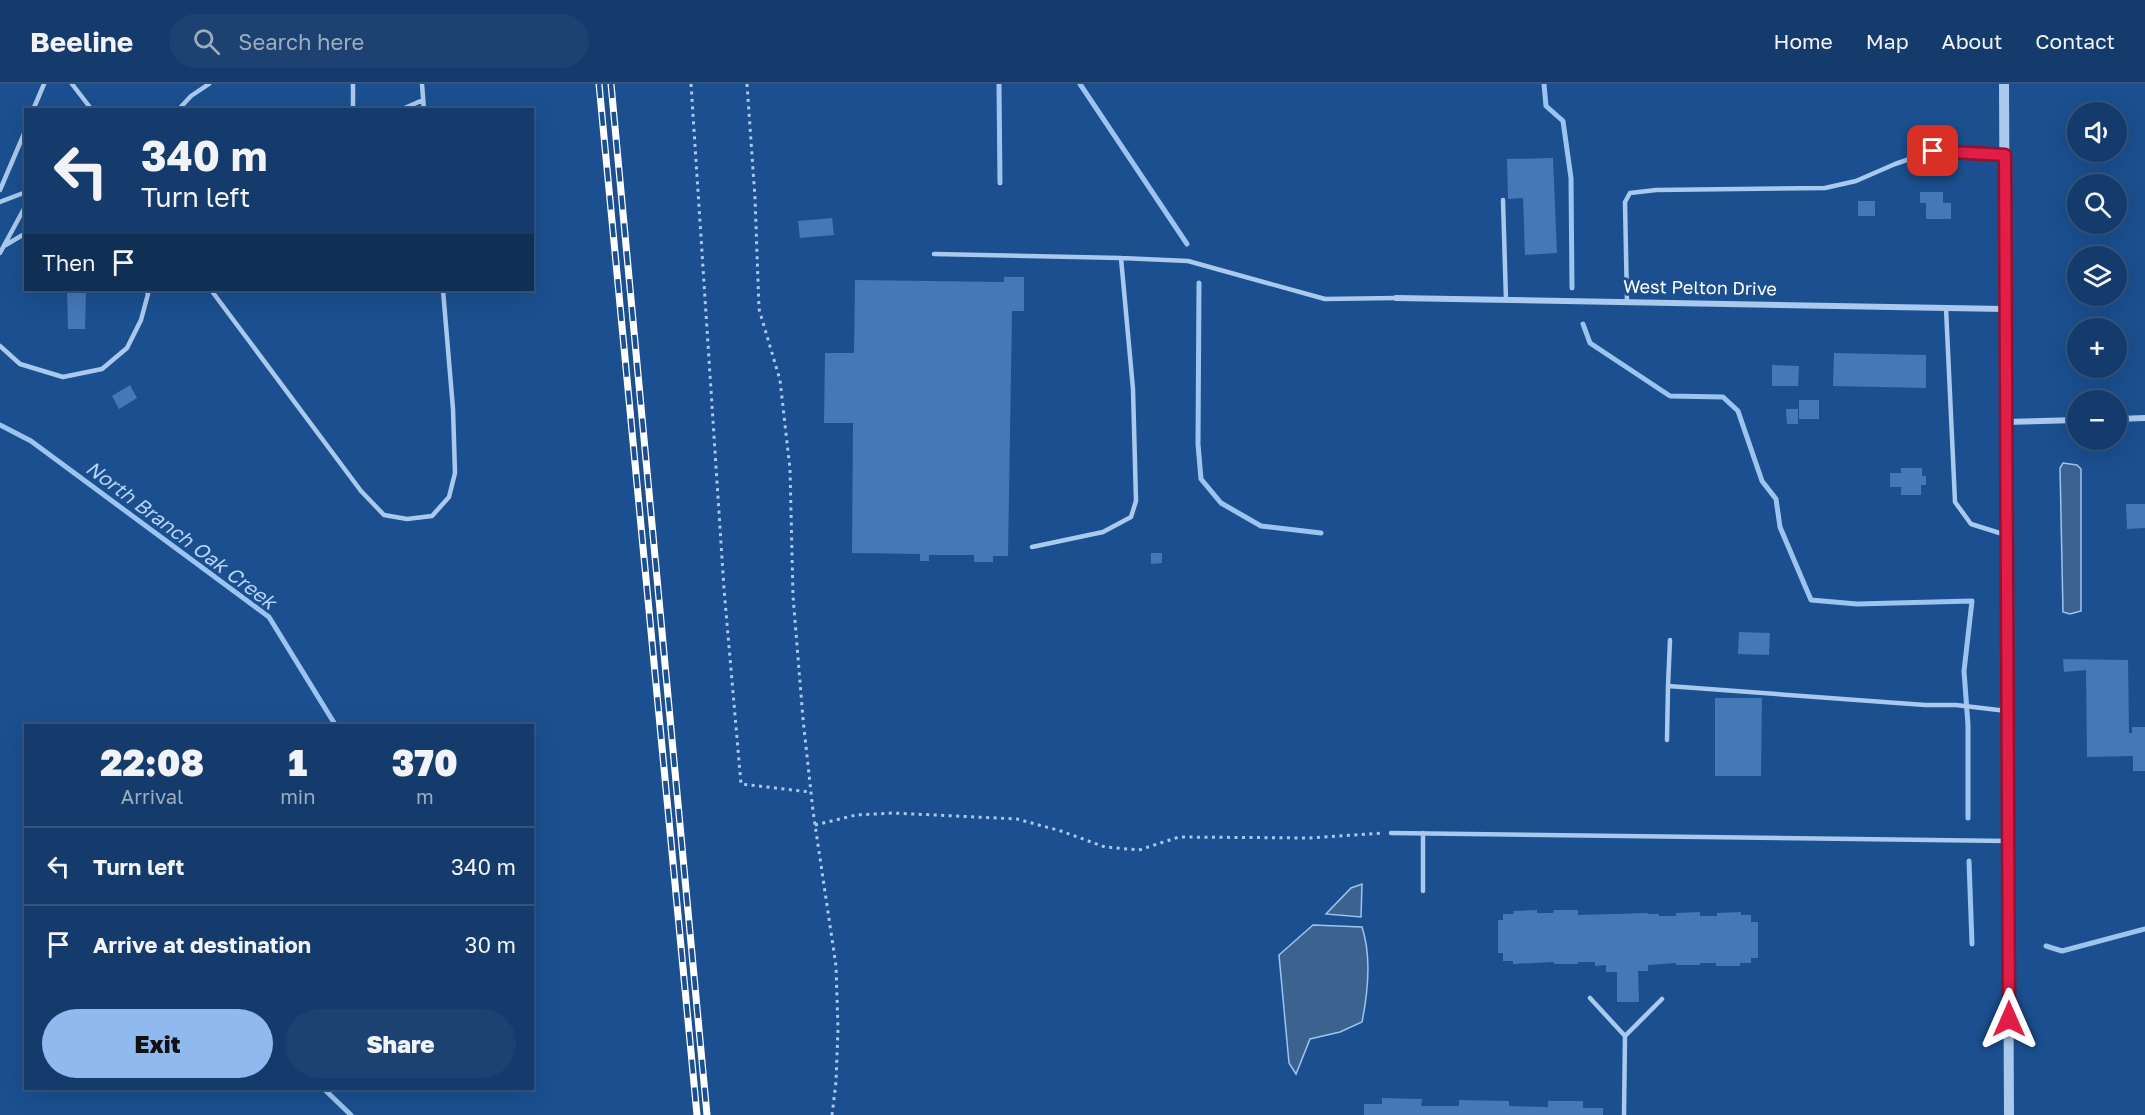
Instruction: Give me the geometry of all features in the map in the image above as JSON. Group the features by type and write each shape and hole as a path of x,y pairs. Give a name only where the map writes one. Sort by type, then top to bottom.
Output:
{"street":[{"path":"2004,84 2009,1115"},
{"name":"West Pelton Drive","path":"1396,298 2004,309"},
{"path":"2127,419 2145,418"},
{"path":"2006,422 2067,420"}],"lane":[{"path":"34,108 44,84"},
{"path":"72,84 90,108"},
{"path":"180,108 191,96 209,84"},
{"path":"353,84 353,108"},
{"path":"422,84 424,108"},
{"path":"405,108 423,100"},
{"path":"0,190 24,134"},
{"path":"1627,302 1625,202 1630,193 1656,190 1825,188 1856,181 1933,151 2005,155"},
{"path":"0,202 24,193"},
{"path":"1503,201 1506,300"},
{"path":"0,253 24,209"},
{"path":"4,246 24,234"},
{"path":"934,254 1188,261 1325,299 1396,298"},
{"path":"1032,547 1103,532 1131,517 1136,501 1133,389 1121,258"},
{"path":"0,346 20,364 63,377 102,369 128,348 141,320 148,294 146,291"},
{"path":"212,291 361,491 384,515 407,519 432,516 449,496 455,473 453,409 443,291"},
{"path":"1946,308 1955,502 1971,524 2006,535"},
{"path":"1667,740 1670,640"},
{"path":"1668,686 1925,705 1956,705 2007,711"},
{"path":"1390,832 2008,841"},
{"path":"1423,833 1423,891"},
{"path":"1590,998 1625,1036 1624,1115"},
{"path":"1625,1036 1662,999"}],"path":[{"path":"691,84 724,590 741,784 810,792"},
{"path":"747,84 755,198 759,309 780,380 790,469 793,596 810,792 836,966 838,1029 832,1115"},
{"path":"815,825 856,815 893,813 1017,819 1061,831 1105,847 1139,850 1179,837 1310,838 1390,832"}],"water":[{"path":"2063,463 2077,465 2081,469 2081,611 2070,614 2063,612 2060,468"},
{"path":"1362,884 1361,917 1326,914 1351,888"},
{"path":"1313,925 1362,927 1368,962 1366,999 1362,1022 1340,1032 1310,1039 1296,1074 1289,1063 1279,955"}],"building":[{"path":"1553,158 1557,253 1525,255 1523,198 1508,199 1507,159"},
{"path":"1920,192 1943,192 1943,203 1951,203 1951,219 1926,219 1926,203 1920,203"},
{"path":"1858,201 1875,201 1875,216 1858,216"},
{"path":"832,218 834,235 800,238 798,221"},
{"path":"1004,277 1024,277 1024,311 1012,311 1008,556 993,556 993,562 974,562 974,555 929,555 929,561 920,561 920,554 852,553 853,423 824,423 825,353 854,353 855,280 1004,282"},
{"path":"67,291 86,291 85,329 68,329"},
{"path":"1834,353 1926,355 1926,388 1833,386"},
{"path":"1772,365 1799,366 1798,386 1772,386"},
{"path":"130,385 137,398 119,409 112,396"},
{"path":"1799,400 1819,400 1819,419 1799,419"},
{"path":"1786,409 1798,409 1798,424 1787,424"},
{"path":"1901,468 1922,468 1922,476 1926,476 1926,485 1921,485 1921,495 1901,495 1901,487 1890,487 1890,473 1901,473"},
{"path":"2126,504 2145,504 2145,528 2127,529"},
{"path":"1151,553 1162,553 1162,563 1151,564"},
{"path":"1739,632 1770,633 1769,655 1738,654"},
{"path":"2063,659 2128,660 2129,733 2132,733 2132,727 2145,727 2145,771 2133,771 2133,756 2087,757 2086,670 2064,672"},
{"path":"1715,698 1762,698 1761,776 1715,776"},
{"path":"1537,910 1537,913 1578,910 1578,915 1648,913 1659,914 1659,916 1700,912 1700,916 1717,916 1717,913 1741,912 1741,915 1751,915 1751,922 1758,922 1758,958 1751,958 1751,963 1740,963 1740,966 1716,966 1716,963 1648,965 1648,971 1638,971 1639,1002 1617,1002 1617,972 1606,972 1606,965 1595,966 1595,962 1513,964 1513,961 1503,961 1503,953 1498,953 1498,920 1503,920 1503,914 1514,914 1513,911"},
{"path":"1382,1098 1422,1099 1421,1106 1459,1106 1459,1100 1509,1101 1509,1106 1548,1107 1548,1101 1583,1101 1583,1108 1603,1108 1603,1115 1364,1115 1364,1104 1382,1104"}],"waterway":[{"path":"999,84 1000,183"},
{"path":"1080,84 1187,244"},
{"path":"1544,84 1546,106 1563,121 1571,178 1572,288"},
{"path":"1199,283 1198,444 1201,479 1221,503 1261,526 1321,533"},
{"path":"1583,324 1590,343 1670,396 1723,397 1738,411 1762,481 1776,499 1780,527 1811,600 1857,604 1972,601 1964,671 1968,725 1968,818"},
{"name":"North Branch Oak Creek","path":"0,425 31,441 269,617 335,724"},
{"path":"1969,861 1972,944"},
{"path":"2046,946 2062,951 2145,929"},
{"name":"North Branch Oak Creek","path":"325,1090 351,1115"}],"railway":[{"path":"599,84 697,1115"},
{"path":"611,84 707,1115"}],"route":[{"path":"1933,151 2005,155 2009,1019"}]}
